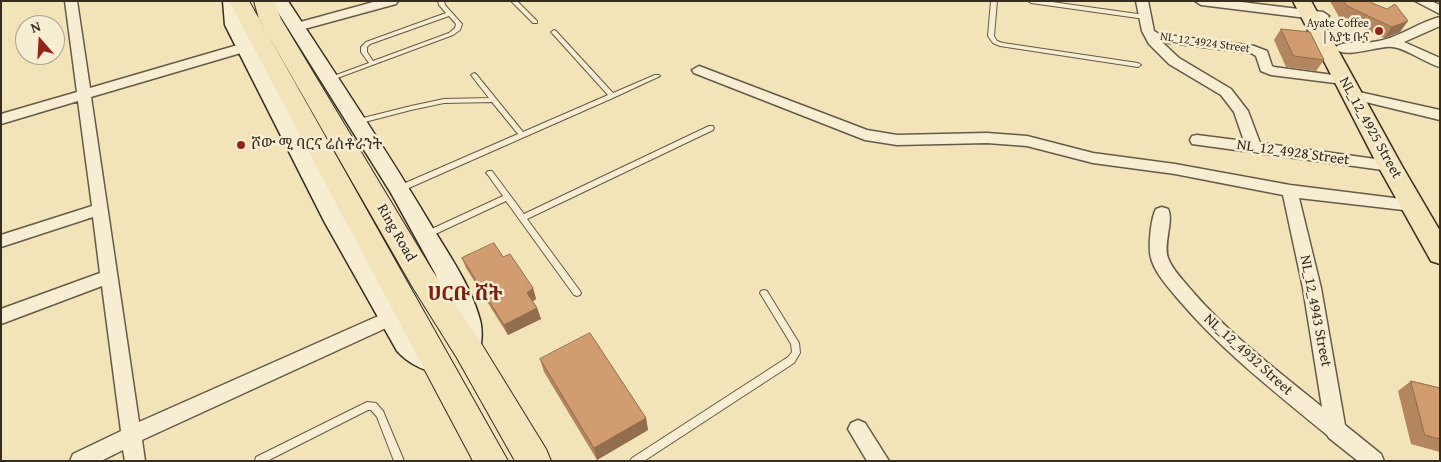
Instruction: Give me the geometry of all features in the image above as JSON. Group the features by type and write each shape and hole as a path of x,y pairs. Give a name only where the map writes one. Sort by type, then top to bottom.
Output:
{"highway":[{"name":"Ring Road","path":"239,1 491,461"},
{"name":"Ring Road","path":"264,1 270,18 413,262 534,461"}],"main road":[{"name":"NL_12_4925 Street","path":"1313,8 1341,48 1354,90 1440,218"},
{"name":"NL_12_4925 Street","path":"1313,8 1390,166 1440,254"}],"street":[{"path":"71,1 135,461"},
{"path":"230,1 234,25 335,221 412,351 436,362"},
{"path":"280,1 426,235 464,309 468,322 468,350"},
{"path":"297,27 392,1"},
{"path":"1142,1 1148,31 1158,46 1174,61 1226,92 1241,111 1254,148"},
{"path":"1201,1 1313,8"},
{"path":"1421,1 1440,10"},
{"path":"1341,48 1395,43 1440,21"},
{"name":"NL_12_4924 Street","path":"1151,34 1156,37 1258,51 1262,54 1266,68 1271,72 1354,90"},
{"path":"1395,43 1440,63"},
{"path":"1,119 246,47"},
{"path":"699,70 864,135 897,140 987,138 1027,141 1093,158 1176,169 1290,191 1412,205"},
{"path":"1354,90 1440,115"},
{"name":"NL_12_4928 Street","path":"1197,140 1390,166"},
{"name":"NL_12_4943 Street","path":"1290,191 1312,288 1336,432"},
{"path":"1,241 100,209"},
{"name":"NL_12_4932 Street","path":"1162,213 1159,234 1159,257 1171,278 1210,324 1336,432 1374,461"},
{"path":"1,317 110,276"},
{"path":"80,461 132,435 391,318"},
{"path":"858,429 879,461"}],"lane":[{"path":"330,79 451,34 458,29 459,24 442,5 441,1"},
{"path":"514,1 535,22"},
{"path":"994,1 991,36 995,42 1002,45 1138,65"},
{"path":"1031,1 1145,17"},
{"path":"372,63 364,52 364,47 368,44 450,14"},
{"path":"554,32 613,96"},
{"path":"474,75 522,135"},
{"path":"399,189 657,76"},
{"path":"357,122 444,101 494,100"},
{"path":"522,218 711,128"},
{"path":"490,173 577,293"},
{"path":"426,235 507,197"},
{"path":"635,461 792,360 796,353 795,344 764,293"},
{"path":"259,460 367,406 373,406 380,414 398,461"}],"building":[{"path":"1344,1 1371,1 1387,9 1395,4 1408,21 1392,27 1347,6"},
{"path":"1281,29 1310,32 1324,60 1294,56"},
{"path":"494,243 503,257 510,254 533,288 527,293 537,308 504,325 462,258"},
{"path":"590,333 646,418 594,448 540,359"},
{"path":"1411,381 1440,388 1440,439 1425,435"}],"place":[{"name":"Ayate Coffee | አያቴ ቡና","path":"1379,31"},
{"name":"ሾው ሚ ባርና ሬስቶራንት","path":"241,145"}],"district":[{"name":"ሀርቡ ሸት","path":"465,295"}]}
